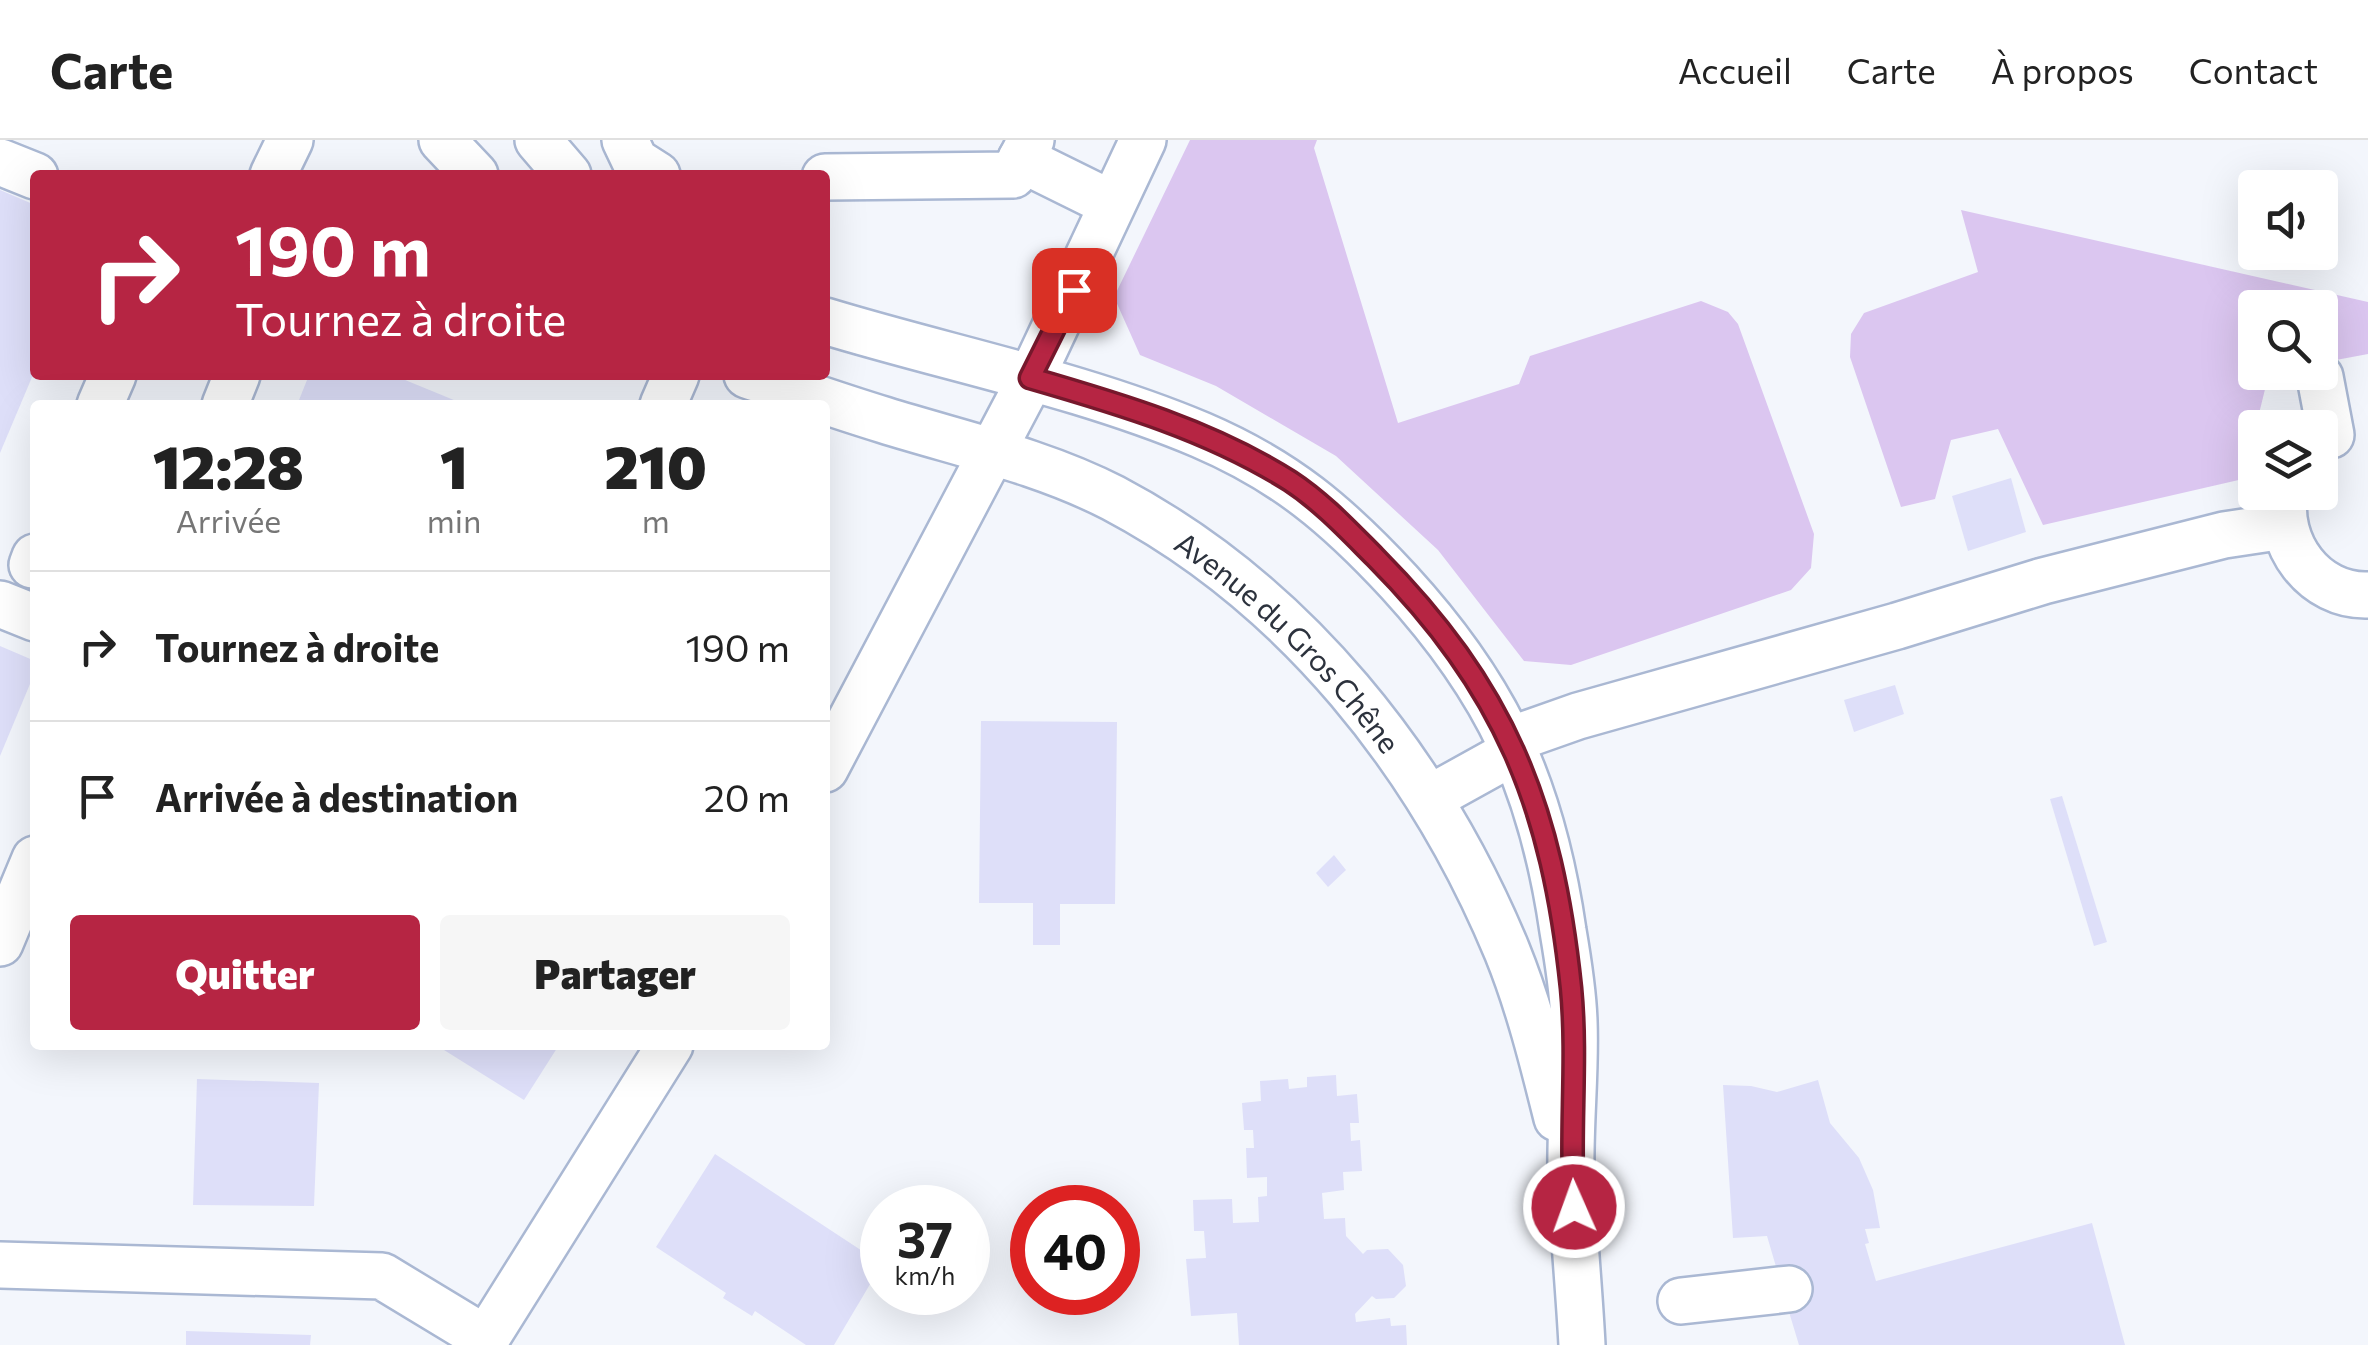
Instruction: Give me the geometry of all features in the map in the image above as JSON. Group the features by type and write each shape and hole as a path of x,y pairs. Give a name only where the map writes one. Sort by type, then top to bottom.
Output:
{"street":[{"path":"276,170 290,140"},
{"path":"442,140 470,170"},
{"path":"538,140 564,170"},
{"path":"625,140 635,161 650,170"},
{"path":"830,760 993,452 1143,140"},
{"path":"830,177 1013,175 1026,150 1112,204"},
{"path":"0,162 30,174"},
{"name":"Avenue du Gros Chêne","path":"830,322 1129,407 1203,436 1293,483 1334,515 1429,616 1475,678 1529,783 1546,841 1565,942 1574,1020 1572,1172 1582,1345"},
{"name":"Avenue du Gros Chêne","path":"763,380 824,400"},
{"path":"2325,390 2340,434"},
{"name":"Avenue du Gros Chêne","path":"830,402 1058,474 1112,498 1178,536 1226,572 1324,662 1365,706 1430,798 1471,873 1508,954 1536,1038 1572,1172"},
{"path":"1430,798 1513,746 1578,716 2044,582 2224,535 2283,510"},
{"path":"2285,510 2291,548 2303,566 2339,591 2368,595"},
{"path":"0,604 30,616"},
{"path":"0,942 30,870"},
{"path":"0,1265 382,1276 484,1342 667,1050"},
{"path":"1681,1300 1788,1288"}],"shaded area":[{"path":"1190,140 1317,140 1314,148 1398,423 1519,384 1530,356 1701,301 1728,312 1738,324 1814,534 1811,568 1791,590 1571,665 1524,661 1438,550 1336,456 1216,386 1140,355 1114,297"},
{"path":"1961,210 2315,290 2238,290 2238,390 2265,390 2260,410 2238,410 2238,480 2043,525 1998,429 1951,440 1935,499 1901,507 1850,357 1851,334 1864,313 1978,272"},
{"path":"2338,295 2368,302 2368,354 2338,360"}],"building":[{"path":"0,190 30,203 31,380 0,453"},
{"path":"307,380 405,380 454,400 299,400"},
{"path":"2011,478 2026,532 1968,551 1952,496"},
{"path":"0,646 30,659 30,684 0,756"},
{"path":"1895,685 1904,714 1854,732 1844,700"},
{"path":"981,721 1117,722 1115,904 1060,904 1060,945 1033,945 1033,903 979,903"},
{"path":"2062,796 2107,942 2094,946 2050,799"},
{"path":"1334,855 1346,870 1328,887 1316,873"},
{"path":"444,1050 556,1050 524,1100"},
{"path":"1336,1075 1337,1096 1357,1094 1359,1123 1350,1123 1351,1141 1360,1140 1362,1171 1343,1172 1344,1190 1322,1193 1324,1219 1345,1218 1346,1236 1363,1254 1367,1250 1388,1249 1403,1265 1406,1286 1394,1298 1372,1296 1355,1314 1356,1322 1390,1318 1391,1326 1406,1325 1407,1345 1239,1345 1237,1313 1191,1316 1186,1259 1206,1258 1204,1231 1194,1231 1193,1200 1232,1199 1233,1223 1259,1222 1258,1197 1267,1196 1267,1177 1247,1178 1246,1148 1254,1148 1253,1130 1244,1130 1242,1103 1261,1101 1260,1081 1288,1079 1289,1089 1307,1087 1307,1077"},
{"path":"197,1079 319,1083 314,1206 193,1205"},
{"path":"1818,1080 1830,1123 1859,1158 1873,1190 1880,1228 1865,1229 1869,1243 1865,1244 1876,1281 2092,1223 2125,1345 1799,1345 1789,1312 1795,1310 1783,1268 1777,1270 1767,1236 1733,1238 1723,1085 1777,1092"},
{"path":"715,1154 860,1250 860,1301 834,1345 806,1345 755,1311 752,1316 723,1298 726,1293 656,1247"},
{"path":"186,1331 311,1335 310,1345 186,1345"}],"route":[{"path":"1074,290 1030,378 1129,407 1203,436 1293,483 1334,515 1429,616 1494,710 1529,783 1556,879 1574,1020 1574,1207"}]}
